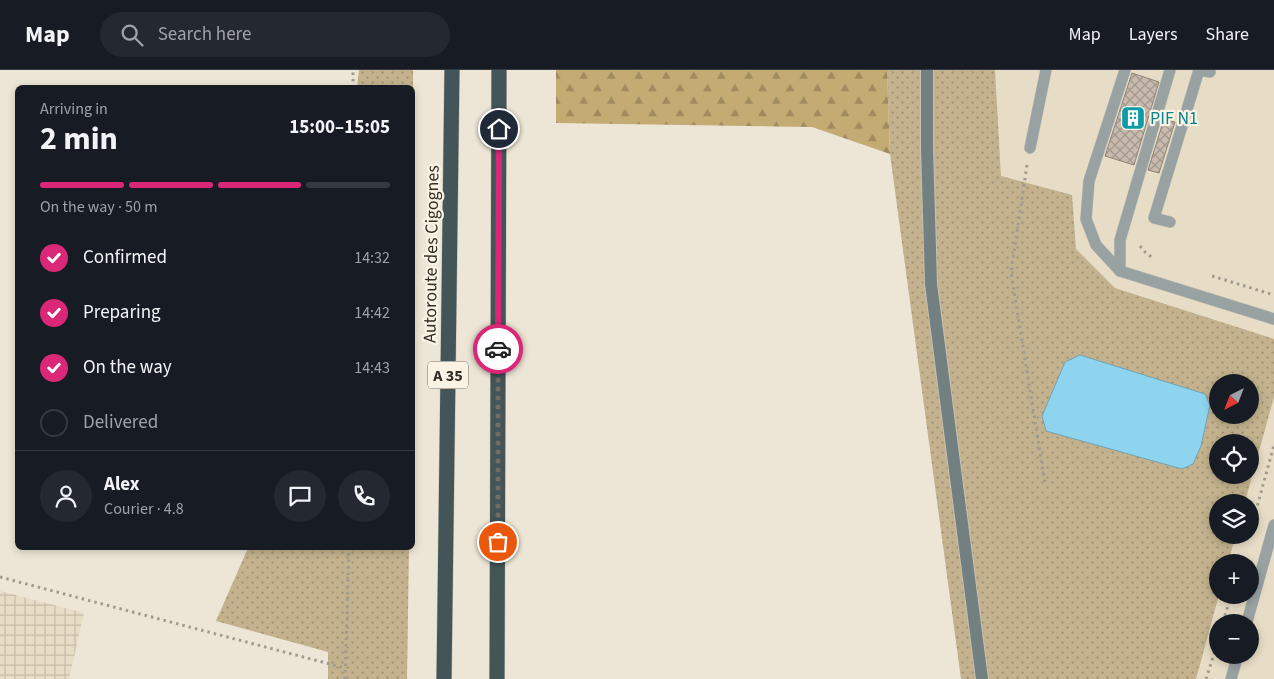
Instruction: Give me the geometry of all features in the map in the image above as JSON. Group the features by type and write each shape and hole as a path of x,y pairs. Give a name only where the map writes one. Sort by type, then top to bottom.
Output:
{"highway":[{"name":"Autoroute des Cigognes","path":"444,679 452,70"},
{"path":"497,679 499,70"}],"main road":[{"path":"927,70 927,147 932,284 982,679"}],"lane":[{"path":"1030,148 1046,70"},
{"path":"1125,70 1089,181 1086,219 1096,245 1120,271 1274,319"},
{"path":"1120,271 1120,240 1170,70"},
{"path":"1170,222 1154,218 1183,145 1203,71"},
{"path":"1249,614 1274,525"},
{"path":"1231,679 1235,664"}],"path":[{"path":"352,85 353,70"},
{"path":"1030,148 1011,272 1045,483"},
{"path":"1259,499 1274,445"},
{"path":"344,679 350,550"},
{"path":"0,577 345,668"},
{"path":"1206,679 1211,664"}],"shaded area":[{"path":"359,70 413,70 413,85 357,85"},
{"path":"887,70 995,70 1001,176 1072,195 1076,249 1115,288 1274,339 1274,397 1259,451 1259,434 1209,434 1209,484 1250,484 1247,494 1209,494 1209,544 1233,544 1230,554 1209,554 1209,604 1217,604 1214,614 1209,614 1209,632 1196,679 961,679 890,154"},
{"path":"995,70 1274,70 1274,679 1031,679"},
{"path":"247,550 409,550 407,679 328,679 328,652 216,621"},
{"path":"0,591 84,613 69,679 0,679"}],"green space":[{"path":"556,70 887,70 890,154 812,127 556,123"}],"water":[{"path":"1080,355 1205,394 1209,403 1209,410 1201,446 1193,464 1182,469 1046,431 1042,416 1065,362"}],"building":[{"path":"1132,73 1159,82 1134,165 1105,156"},
{"path":"1164,119 1175,122 1159,173 1148,170"}],"way so far":[{"path":"498,349 498,542"}],"place":[{"name":"PIF N1","path":"1133,118"}],"route":[{"path":"498,349 499,129"}]}
